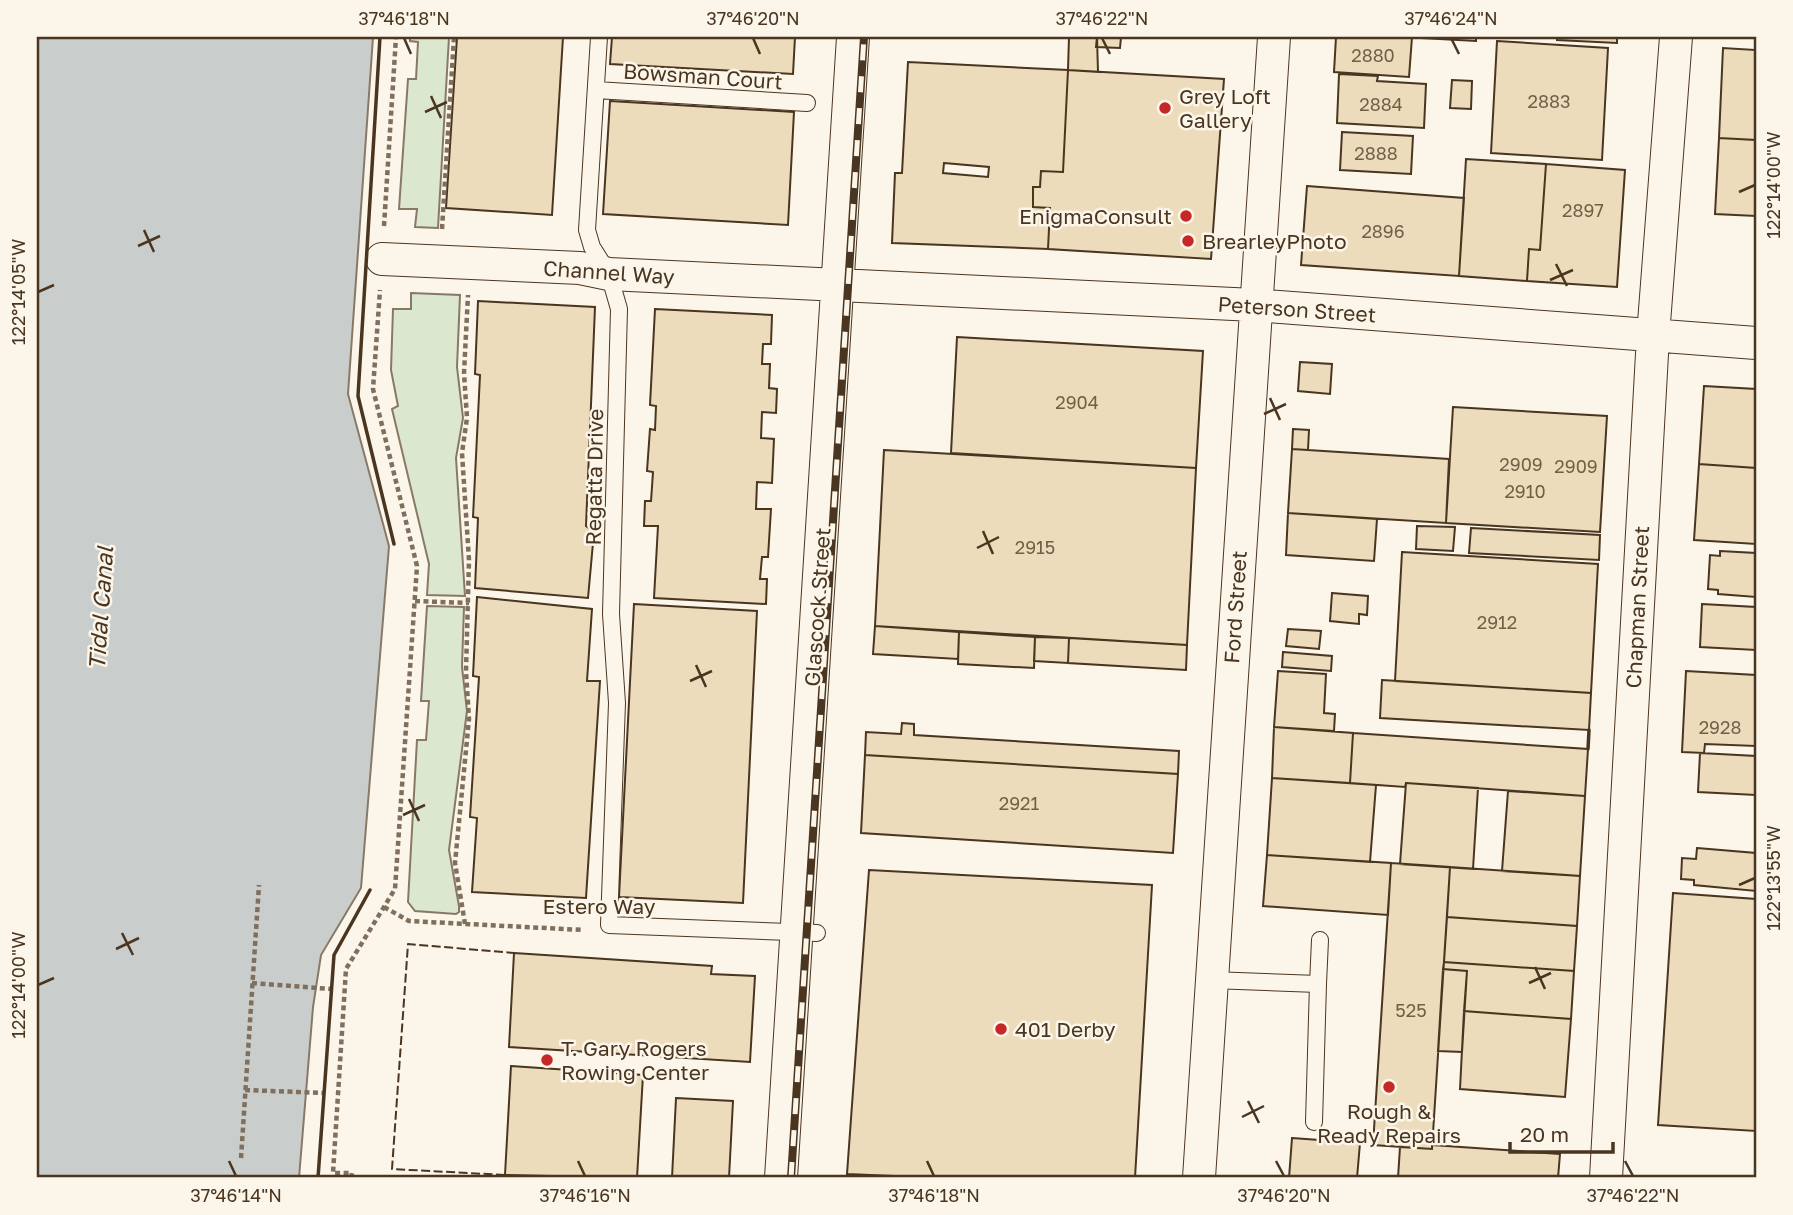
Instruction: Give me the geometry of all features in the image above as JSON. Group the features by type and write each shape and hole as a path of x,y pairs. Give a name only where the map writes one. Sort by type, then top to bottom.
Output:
{"street":[{"name":"Glascock Street","path":"801,1178 807,933 847,285 853,37"},
{"name":"Glascock Street","path":"847,285 873,37"},
{"name":"Ford Street","path":"1199,1178 1254,305 1274,37"},
{"name":"Chapman Street","path":"1606,1178 1653,336 1676,37"},
{"name":"Channel Way","path":"382,259 580,268 609,274 847,285"},
{"name":"Peterson Street","path":"847,285 1254,305 1756,343"},
{"name":"Glascock Street","path":"781,1178 807,933"}],"lane":[{"name":"Regatta Drive","path":"599,37 587,230 592,247 609,274 619,309 611,614 617,703 609,925"},
{"name":"Bowsman Court","path":"596,90 807,103"},
{"name":"Estero Way","path":"609,925 807,933"},
{"path":"1314,1122 1320,940"},
{"path":"1211,980 1318,984"}],"path":[{"path":"351,1178 352,1173 333,1173 346,969 395,889 417,566 373,389 396,37"},
{"path":"444,201 454,37"},
{"path":"465,923 455,863 469,719 466,671 469,603 462,453 467,418 464,373 466,328"},
{"path":"415,601 469,603"},
{"path":"241,1158 259,885"},
{"name":"Estero Way","path":"384,907 409,920 585,930 609,925"},
{"path":"253,983 331,989"},
{"path":"245,1090 324,1093"}],"green space":[{"path":"410,37 449,37 438,228 415,227 417,209 399,209 408,79 416,79 418,42 410,41"},
{"path":"411,293 460,295 457,367 463,418 456,458 465,596 427,595 429,564 392,409 398,406 391,370 393,309 411,309"},
{"path":"427,606 464,607 462,667 467,711 449,850 459,906 459,912 456,914 415,911 408,902 417,740 426,740 429,701 421,701"}],"water":[{"name":"Tidal Canal","path":"37,37 373,37 348,394 389,546 361,888 321,955 313,1007 299,1178 37,1178"}],"building":[{"path":"457,37 563,37 552,215 446,208"},
{"path":"612,37 795,37 793,74 610,64"},
{"path":"1069,37 1097,37 1098,72 1068,70"},
{"path":"1097,37 1121,37 1120,48 1096,47"},
{"path":"1336,37 1412,37 1409,77 1334,72"},
{"path":"1402,37 1476,37 1476,41"},
{"path":"1557,37 1617,37 1617,43 1557,40"},
{"path":"1756,37 1756,140 1719,138 1723,48 1755,50"},
{"path":"1497,41 1608,48 1602,160 1491,153"},
{"path":"908,62 1068,70 1063,172 1041,171 1040,187 1033,187 1033,207 1050,208 1048,249 892,243 895,173 902,173","holes":["944,163 989,167 988,177 943,173"]},
{"path":"1068,70 1224,79 1211,259 1048,249 1050,208 1033,207 1033,187 1040,187 1041,171 1063,172"},
{"path":"1339,74 1378,76 1377,81 1426,84 1424,128 1337,123"},
{"path":"1452,80 1472,81 1471,109 1450,108"},
{"path":"610,101 794,112 788,225 603,214"},
{"path":"1342,132 1413,136 1411,174 1340,170"},
{"path":"1719,138 1756,140 1756,216 1715,214"},
{"path":"1466,159 1546,164 1540,250 1529,249 1527,281 1459,276"},
{"path":"1546,164 1625,170 1617,287 1527,281 1529,249 1540,250"},
{"path":"1307,186 1464,198 1459,276 1301,265"},
{"path":"478,301 595,307 586,526 594,532 588,598 475,588 478,518 473,517 480,375 475,374"},
{"path":"655,309 772,315 771,344 763,344 762,364 770,364 769,388 777,389 776,413 762,412 761,438 774,439 772,483 757,482 756,509 771,509 768,557 762,557 760,579 767,579 766,604 654,598 658,526 644,526 645,501 651,501 653,472 647,471 650,429 655,430 656,406 650,405"},
{"path":"957,337 1203,351 1196,468 951,453"},
{"path":"1300,362 1332,364 1330,394 1298,391"},
{"path":"1704,386 1756,389 1756,468 1699,464"},
{"path":"1453,407 1607,416 1600,532 1446,523"},
{"path":"1293,429 1309,430 1308,450 1292,449"},
{"path":"1292,449 1449,459 1446,523 1288,513"},
{"path":"884,450 1196,468 1187,645 875,626"},
{"path":"1699,464 1756,468 1756,544 1694,540"},
{"path":"1288,513 1377,519 1374,561 1286,555"},
{"path":"1417,526 1455,527 1453,551 1416,549"},
{"path":"1471,528 1600,535 1599,560 1469,553"},
{"path":"1720,551 1756,553 1756,597 1718,594 1718,590 1708,589 1710,555 1720,556"},
{"path":"1402,552 1598,564 1591,693 1395,681"},
{"path":"1332,593 1368,596 1367,615 1359,614 1359,624 1330,621"},
{"path":"477,597 592,609 587,681 600,681 586,898 472,892 477,818 470,817 479,677 473,676"},
{"path":"634,604 757,611 743,903 619,897"},
{"path":"1702,604 1756,607 1756,650 1700,647"},
{"path":"875,626 959,632 958,659 873,654"},
{"path":"1288,629 1321,631 1319,649 1286,646"},
{"path":"959,632 1035,637 1034,668 958,664"},
{"path":"1035,637 1069,638 1068,663 1034,661"},
{"path":"1069,638 1187,645 1186,670 1068,663"},
{"path":"1283,652 1332,656 1331,671 1282,667"},
{"path":"1278,671 1326,674 1324,713 1335,714 1334,731 1274,727"},
{"path":"1686,671 1756,675 1756,746 1705,744 1704,753 1682,752"},
{"path":"1382,680 1591,693 1589,730 1380,718"},
{"path":"902,723 914,724 914,735 1179,751 1178,774 865,755 866,732 901,734"},
{"path":"1274,727 1353,733 1350,783 1272,778"},
{"path":"1353,733 1588,749 1585,796 1406,783 1405,787 1350,783"},
{"path":"1700,753 1756,756 1756,795 1698,792"},
{"path":"865,755 1178,774 1173,853 861,833"},
{"path":"1272,778 1376,785 1370,862 1267,855"},
{"path":"1406,783 1478,788 1473,869 1400,864"},
{"path":"1508,791 1585,796 1580,876 1502,871"},
{"path":"1697,848 1756,853 1756,891 1694,885 1694,880 1681,879 1682,858 1696,859"},
{"path":"1267,855 1391,863 1388,915 1263,906"},
{"path":"1391,863 1450,867 1432,1149 1373,1145"},
{"path":"1450,867 1580,876 1577,926 1447,917"},
{"name":"401 Derby","path":"869,870 1152,885 1135,1178 942,1178 847,1174"},
{"path":"1673,893 1756,899 1756,1131 1658,1125"},
{"path":"1447,917 1577,926 1574,971 1444,962"},
{"path":"514,953 712,966 711,974 755,976 750,1062 509,1047"},
{"path":"1444,962 1574,971 1571,1019 1464,1011 1467,971 1443,969"},
{"path":"1443,969 1467,971 1462,1052 1438,1051"},
{"path":"1464,1011 1571,1019 1565,1097 1460,1089"},
{"path":"511,1066 643,1075 637,1178 505,1175"},
{"path":"676,1098 733,1101 729,1178 672,1178"},
{"path":"1292,1138 1360,1143 1357,1178 1289,1178"},
{"path":"1432,1145 1560,1154 1558,1178 1398,1178 1400,1147 1432,1149"}],"railway":[{"path":"791,1178 864,37"}],"fence":[{"path":"505,1175 392,1169 408,944 514,953"}],"wall":[{"path":"380,37 358,396 394,544"},
{"path":"1588,749 1589,730"},
{"path":"318,1178 334,955 370,890"}],"place":[{"name":"Grey Loft Gallery","path":"1165,108"},
{"name":"EnigmaConsult","path":"1186,216"},
{"name":"BrearleyPhoto","path":"1188,241"},
{"name":"401 Derby","path":"1001,1029"},
{"name":"T. Gary Rogers Rowing Center","path":"547,1060"},
{"name":"Rough & Ready Repairs","path":"1389,1087"}]}
